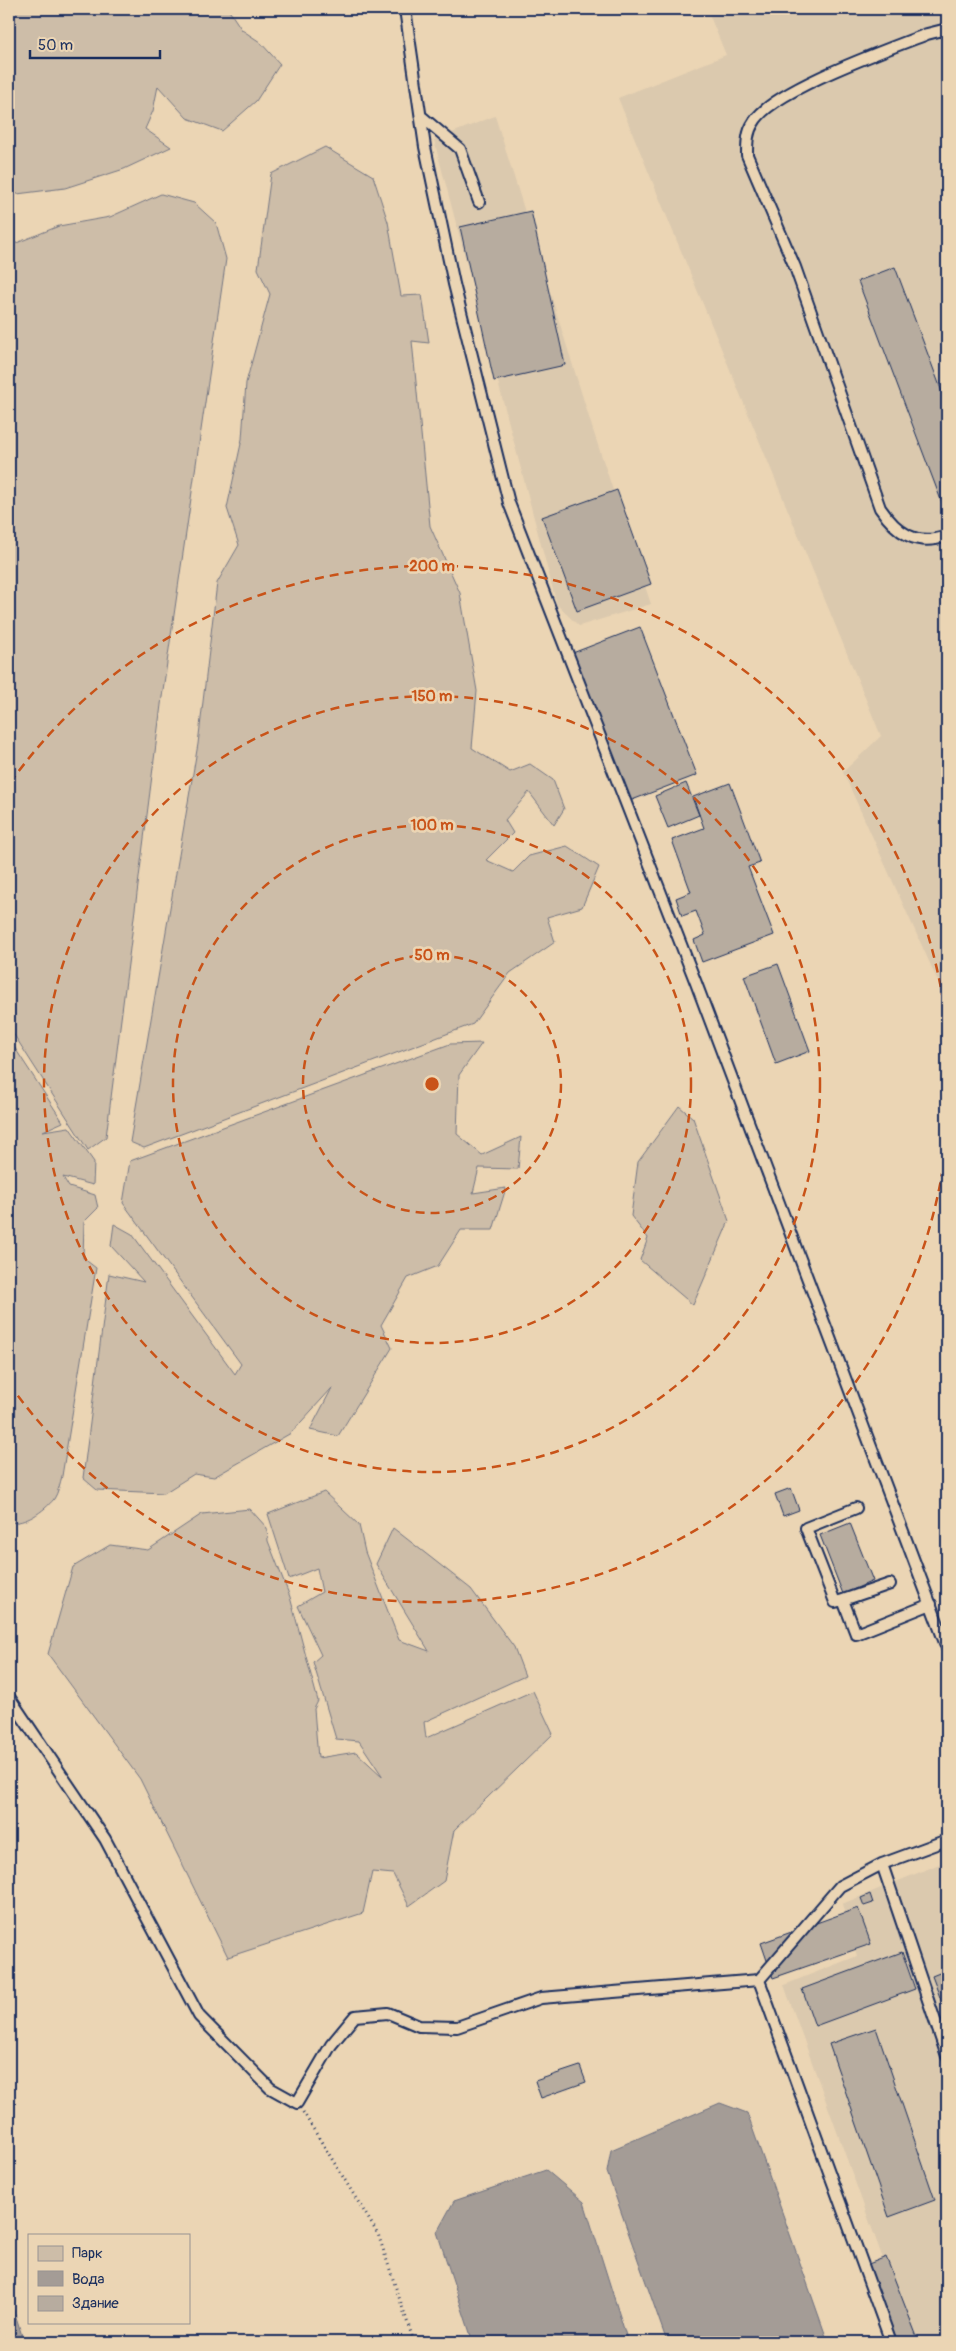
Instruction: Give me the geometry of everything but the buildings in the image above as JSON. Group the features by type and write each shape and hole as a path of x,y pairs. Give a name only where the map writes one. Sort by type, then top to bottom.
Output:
{"lane":[{"path":"405,9 421,116 454,284 509,503 696,983 947,1648"},
{"path":"947,29 927,34 808,83 771,105 754,120 747,142 747,155 794,267 880,508 892,525 910,537 935,540 947,536"},
{"path":"421,116 460,149 478,202"},
{"path":"856,1508 806,1528 835,1602 890,1584"},
{"path":"843,1600 856,1634 931,1604"},
{"path":"9,1697 105,1839 198,2016 270,2088 297,2103 332,2045 355,2016 388,2013 419,2026 456,2026 541,1998 759,1980 840,1886 882,1864 947,1840"},
{"path":"882,1864 947,2056"},
{"path":"759,1980 891,2342"}],"path":[{"path":"297,2103 378,2234 414,2342"}],"shaded area":[{"path":"707,9 947,9 947,1001 843,772 881,736 618,98 726,55"},
{"path":"495,116 593,430 651,604 579,626 557,605 434,140"},
{"path":"947,1861 947,2342 913,2342 784,1985 857,1956 842,1904"}],"green space":[{"path":"9,9 228,9 242,30 260,42 280,64 256,101 222,131 187,118 158,86 153,111 145,129 171,147 124,169 65,188 9,195"},
{"path":"325,147 373,176 388,222 401,296 422,295 429,343 412,341 430,526 460,593 477,691 472,748 510,772 530,764 553,780 564,809 554,825 529,792 505,820 513,833 486,860 513,872 529,856 567,846 599,867 582,907 547,917 555,942 510,973 473,1024 144,1148 130,1142 198,744 217,583 239,545 227,508 242,439 246,383 270,294 258,269 271,174"},
{"path":"161,194 194,203 216,223 226,259 162,697 106,1137 88,1150 9,1027 9,246 59,226 110,217"},
{"path":"9,1039 63,1122 43,1131 69,1127 94,1162 93,1185 63,1177 69,1187 95,1195 98,1208 84,1222 83,1258 96,1268 62,1476 57,1494 50,1504 34,1516 15,1522 9,1522"},
{"path":"482,1043 459,1075 457,1134 482,1155 521,1137 518,1169 479,1168 473,1193 506,1188 493,1230 461,1230 438,1266 408,1278 381,1325 392,1348 338,1436 310,1430 332,1388 291,1433 214,1477 194,1474 164,1493 97,1490 83,1478 109,1274 144,1282 111,1246 114,1224 132,1234 235,1374 241,1364 123,1203 130,1161 450,1044"},
{"path":"679,1106 693,1118 729,1221 693,1305 640,1260 648,1238 631,1216 638,1162"},
{"path":"324,1492 359,1525 365,1552 399,1640 429,1651 376,1564 393,1528 471,1589 514,1647 525,1676 424,1722 426,1738 533,1691 553,1734 454,1830 444,1881 409,1906 393,1874 372,1872 363,1913 228,1957 140,1779 48,1654 73,1567 110,1545 148,1550 202,1514 250,1509 267,1528 268,1541 290,1597 318,1701 314,1709 318,1758 356,1752 383,1777 359,1741 336,1739 313,1662 321,1655 298,1606 322,1592 317,1568 289,1579 268,1514"}],"water":[{"path":"720,2103 747,2113 828,2342 667,2342 607,2172 611,2150"},
{"path":"546,2170 584,2202 628,2342 473,2342 437,2232 454,2201"},
{"path":"9,2295 24,2342 9,2342"}]}
